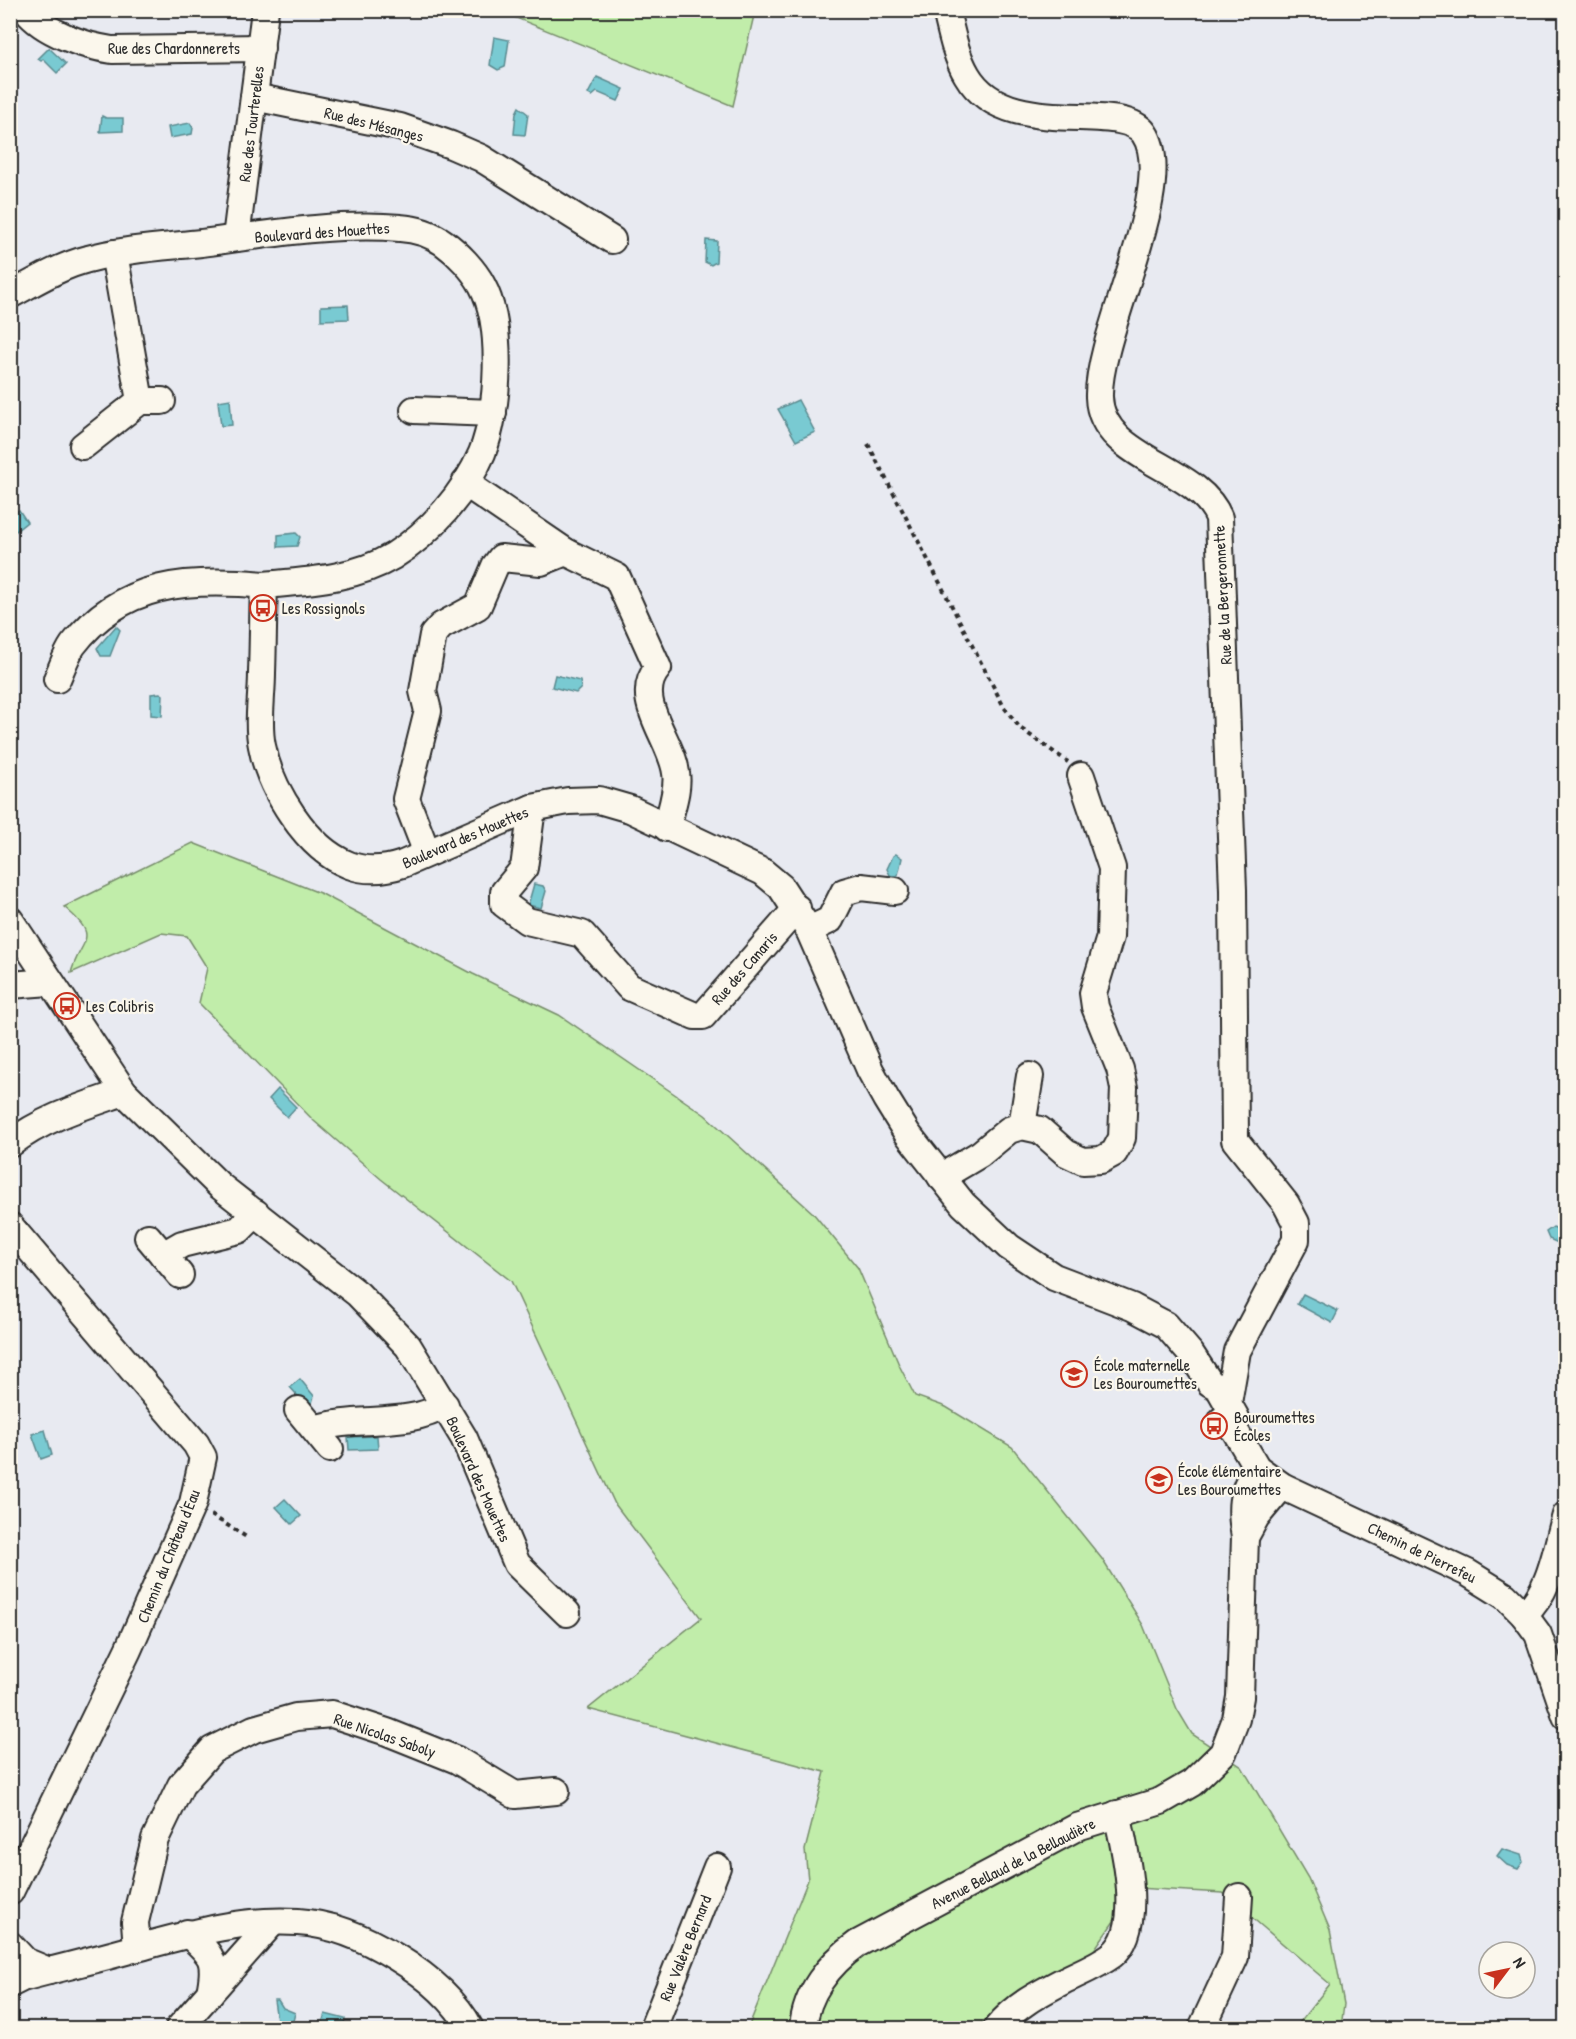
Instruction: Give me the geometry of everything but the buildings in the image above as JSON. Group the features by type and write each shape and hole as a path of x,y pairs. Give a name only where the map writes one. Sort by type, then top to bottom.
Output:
{"street":[{"name":"Rue des Chardonnerets","path":"26,10 42,24 95,48 112,50 261,48"},
{"name":"Rue des Tourterelles","path":"236,238 265,10"},
{"name":"Rue de la Bergeronnette","path":"946,10 966,75 985,97 1026,113 1092,119 1124,119 1143,131 1152,150 1153,184 1103,367 1099,395 1100,407 1120,439 1145,457 1202,491 1214,506 1219,518 1233,890 1235,1140 1286,1204 1296,1223 1296,1240 1237,1351 1228,1403"},
{"name":"Rue des Mésanges","path":"254,97 400,127 451,145 482,158 612,240"},
{"name":"Boulevard des Mouettes","path":"10,295 60,269 87,259 114,253 236,238 344,228 399,227 425,231 445,243 482,284 494,327 493,413 482,452 465,483 417,539 367,569 314,581 264,585 260,732 268,770 277,791 322,849 349,866 375,870 389,869 532,808 568,801 599,800 630,809 667,828 740,859 763,872 781,887 797,908 809,930 870,1070 907,1132 941,1177 977,1218 1027,1260 1054,1277 1153,1316 1166,1325 1206,1375"},
{"path":"82,446 151,401 114,253"},
{"path":"414,410 493,413"},
{"path":"465,483 566,552 617,578 658,668 650,677 648,697 677,774 667,828"},
{"path":"427,853 406,799 428,711 423,691 433,635 441,626 478,606 495,566 501,558 541,562 566,552"},
{"path":"57,679 72,647 92,625 120,602 154,588 188,583 229,582 264,585"},
{"path":"941,1177 980,1154 1009,1130 1022,1126 1040,1130 1066,1153 1083,1161 1101,1160 1114,1153 1122,1138 1122,1079 1095,1007 1093,993 1110,937 1112,868 1081,776"},
{"name":"Rue des Canaris","path":"532,808 524,868 504,892 504,904 527,921 582,934 629,987 695,1016 703,1016 797,908"},
{"path":"809,930 830,920 844,892 861,887 895,891"},
{"name":"Boulevard des Mouettes","path":"10,920 124,1092 220,1186 358,1294 408,1346 464,1438 517,1564 567,1614"},
{"path":"10,985 50,982"},
{"path":"1022,1126 1030,1076"},
{"path":"10,1144 24,1133 66,1112 124,1092"},
{"path":"180,1275 155,1246 182,1244 239,1230 256,1214"},
{"name":"Chemin du Château d'Eau","path":"10,1226 196,1444 203,1457 193,1503 128,1650 10,1892"},
{"path":"1206,1375 1237,1351"},
{"name":"Chemin de Pierrefeu","path":"1206,1375 1220,1388 1236,1418 1234,1430"},
{"name":"Chemin de Pierrefeu","path":"1206,1375 1210,1395 1225,1425 1234,1430 1257,1468 1282,1486 1468,1573 1505,1596 1524,1615 1538,1635 1566,1716"},
{"path":"330,1449 306,1419 334,1422 427,1416 446,1405"},
{"name":"Avenue Bellaud de la Bellaudière","path":"803,2028 819,1982 831,1966 857,1944 1077,1827 1161,1801 1192,1783 1223,1753 1236,1719 1240,1697 1245,1537 1241,1514 1245,1485 1257,1468"},
{"name":"Avenue Bellaud de la Bellaudière","path":"1245,1537 1256,1517 1282,1486"},
{"path":"1524,1615 1536,1604 1543,1592 1566,1515"},
{"name":"Rue Nicolas Saboly","path":"137,1948 135,1922 155,1839 181,1785 212,1750 254,1729 296,1717 332,1714 387,1732 457,1760 515,1795 556,1791"},
{"path":"997,2028 1007,2016 1032,1996 1114,1953 1129,1925 1130,1891 1117,1814"},
{"name":"Rue Valère Bernard","path":"653,2028 717,1867"},
{"path":"1202,2028 1235,1957 1239,1897"},
{"path":"14,1980 187,1933 243,1924 297,1922 334,1928 385,1950 416,1969 441,1991 470,2028"},
{"path":"179,2028 272,1923"},
{"path":"187,1933 206,1950 215,1969 210,1993"},
{"path":"10,1945 25,1961 49,1971"}],"path":[{"path":"868,444 1004,707 1020,728 1074,767 1081,776"},
{"path":"193,1503 248,1538"}],"green space":[{"path":"499,11 755,11 733,106"},
{"path":"193,843 322,894 473,974 559,1015 705,1115 813,1213 858,1268 900,1367 915,1396 946,1407 1012,1447 1102,1559 1143,1625 1177,1709 1192,1734 1242,1767 1308,1878 1330,1930 1344,2004 1341,2028 1295,2028 1330,1984 1223,1893 1119,1887 1119,1914 1087,1960 980,2028 748,2028 808,1880 805,1850 825,1772 588,1709 701,1618 615,1504 511,1281 381,1179 314,1121 199,1003 207,968 187,936 161,933 71,973 86,939 86,933 83,926 64,907"}],"water":[{"path":"494,37 509,40 505,67 498,70 490,65"},
{"path":"49,48 66,64 57,73 43,59 41,61 38,59"},
{"path":"597,77 624,89 618,101 597,92 592,96 588,94"},
{"path":"519,107 528,114 525,135 514,134 516,113"},
{"path":"102,116 123,118 123,131 100,132"},
{"path":"190,123 193,128 192,134 170,138 168,127"},
{"path":"706,240 717,241 716,262 711,265 705,262"},
{"path":"348,305 349,319 321,320 321,306"},
{"path":"230,399 232,425 221,426 218,401"},
{"path":"798,400 815,432 796,441 778,409"},
{"path":"19,510 27,522 11,535 11,516"},
{"path":"296,533 300,537 297,546 278,547 278,535"},
{"path":"116,626 120,630 110,656 101,656 97,648"},
{"path":"555,675 580,681 581,688 576,693 552,687"},
{"path":"151,694 163,695 162,716 151,715"},
{"path":"896,854 902,858 898,875 891,877 887,869"},
{"path":"534,884 543,886 546,891 541,908 528,905"},
{"path":"278,1089 296,1107 287,1117 269,1099"},
{"path":"1553,1227 1565,1232 1565,1246 1549,1239 1546,1232"},
{"path":"1303,1294 1338,1311 1332,1323 1297,1304"},
{"path":"300,1379 314,1396 312,1403 305,1404 290,1387"},
{"path":"45,1430 52,1455 41,1459 32,1434"},
{"path":"377,1436 378,1449 349,1450 348,1437"},
{"path":"285,1499 301,1516 292,1524 276,1507"},
{"path":"1502,1849 1521,1855 1523,1862 1518,1869 1507,1865 1497,1856"},
{"path":"274,2000 278,2000 283,2008 295,2013 292,2026 288,2027 277,2020"},
{"path":"325,2014 345,2019 343,2028 321,2026"}],"place":[{"name":"Les Rossignols","path":"263,608"},
{"name":"Les Colibris","path":"67,1006"},
{"name":"École maternelle Les Bouroumettes","path":"1074,1374"},
{"name":"Bouroumettes Écoles","path":"1214,1426"},
{"name":"École élémentaire Les Bouroumettes","path":"1159,1480"}]}
